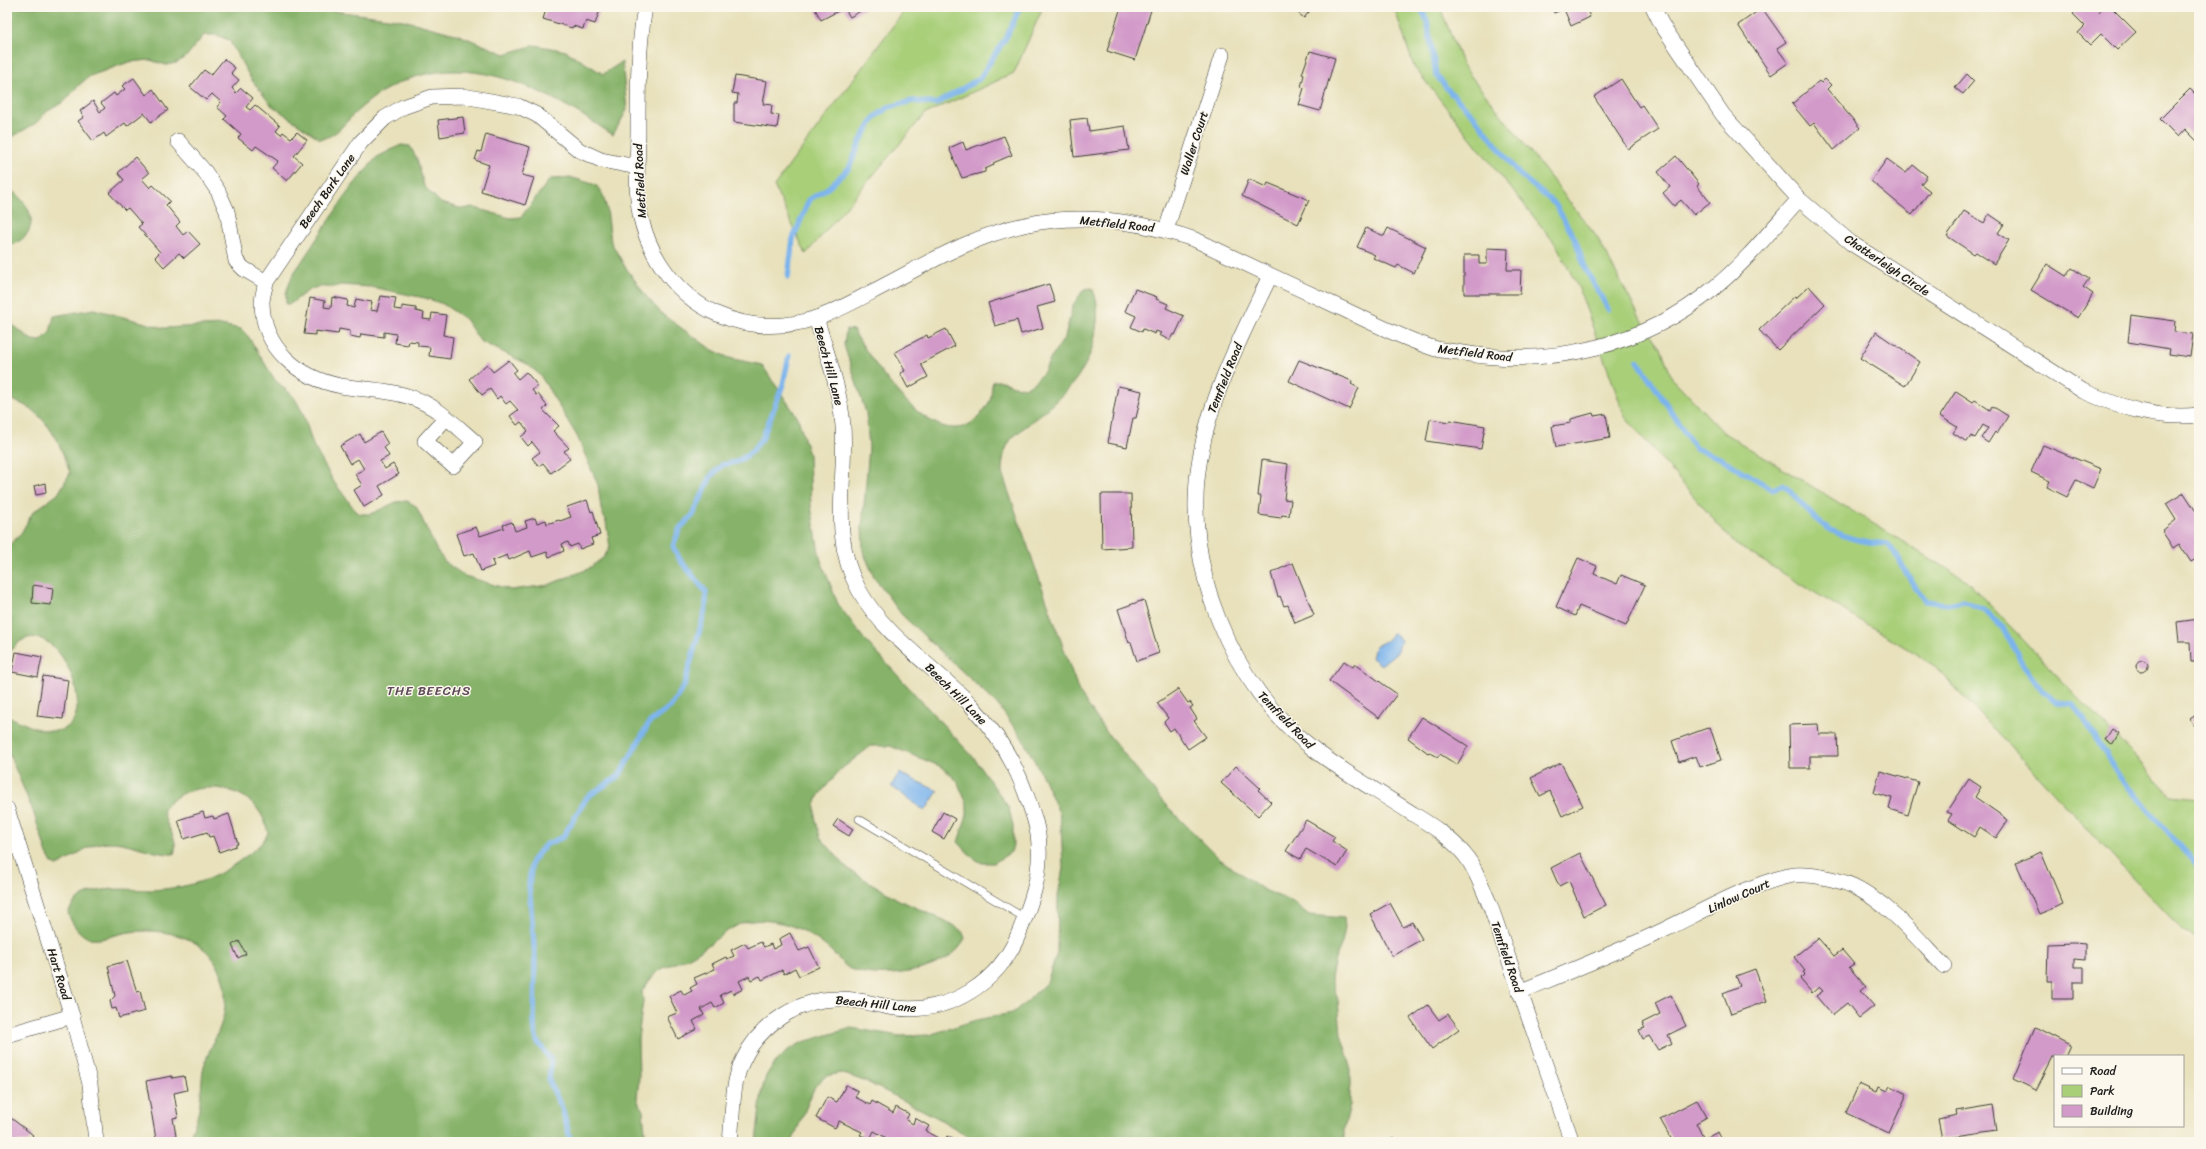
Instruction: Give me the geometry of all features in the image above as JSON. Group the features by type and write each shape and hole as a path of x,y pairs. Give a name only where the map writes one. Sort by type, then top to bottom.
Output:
{"street":[{"name":"Metfield Road","path":"645,7 638,67 637,167 640,212 646,238 659,264 678,287 703,307 738,321 760,326 788,325 816,318 838,310 962,246 1001,231 1051,220 1105,220 1166,230 1196,240 1396,334 1434,348 1479,356 1517,359 1554,356 1618,341 1650,328 1688,308 1714,288 1741,263 1799,199"},
{"name":"Chatterleigh Circle","path":"1653,7 1662,25 1723,115 1799,199 1851,243 2083,390 2116,405 2149,414 2170,416 2199,415"},
{"name":"Waller Court","path":"1166,230 1222,55"},
{"name":"Beech Bark Lane","path":"446,418 438,411 412,397 391,391 341,386 317,379 299,371 283,358 272,340 266,323 262,303 266,282 361,142 385,118 403,107 432,97 463,96 518,106 537,115 579,150 601,160 637,167"},
{"path":"178,141 205,172 218,191 227,211 236,261 244,269 266,282"},
{"name":"Temfield Road","path":"1270,276 1221,382 1209,420 1200,459 1197,499 1199,535 1204,573 1212,601 1236,659 1250,682 1292,730 1316,751 1436,829 1464,854 1475,871 1490,905 1572,1142"},
{"name":"Beech Hill Lane","path":"730,1142 735,1089 742,1060 761,1033 785,1014 810,1002 841,998 897,1008 923,1009 946,1004 972,991 995,974 1012,950 1025,918 1038,878 1039,846 1033,814 1018,772 997,736 970,705 875,616 857,588 846,557 840,517 843,426 837,388 816,318"},
{"name":"Hart Road","path":"7,809 72,1016 90,1084 96,1142"},
{"name":"Linlow Court","path":"1519,992 1642,940 1761,884 1790,876 1826,878 1853,886 1876,900 1898,918 1944,966"},
{"path":"7,1035 72,1016"}],"lane":[{"path":"859,819 1025,918"}],"green space":[{"path":"7,7 305,7 403,20 459,35 505,54 535,45 566,51 603,74 622,62 627,110 613,135 561,103 533,89 504,79 476,72 446,71 417,76 387,89 362,107 331,136 320,139 271,105 251,79 229,40 216,35 204,35 185,58 176,63 166,65 150,60 129,62 90,76 79,85 65,101 48,111 36,123 7,140"},
{"path":"907,7 1043,7 1014,73 925,114 806,254 774,186"},
{"path":"1394,7 1440,7 1463,66 1597,237 1638,314 1661,348 1672,378 1724,433 1966,580 2171,795 2199,798 2199,937 2184,932 1934,665 1735,544 1625,417 1579,289 1557,246 1414,67"},
{"path":"401,145 410,146 417,159 424,186 441,203 464,209 472,207 510,218 521,217 550,179 573,178 596,185 602,193 607,209 611,242 624,265 646,296 663,315 711,349 729,358 762,365 798,418 809,455 811,506 820,558 838,604 864,639 974,758 1009,808 1013,826 1013,845 1011,852 994,863 982,863 973,858 958,842 967,815 967,804 957,781 942,767 890,746 871,746 840,770 819,795 815,805 815,816 820,837 848,869 899,900 946,921 962,931 965,938 958,949 946,959 932,966 897,974 864,973 848,968 830,950 805,932 786,924 760,920 743,923 736,926 693,955 659,971 653,976 642,991 643,1001 638,1039 639,1077 637,1099 643,1111 646,1142 187,1142 198,1112 204,1066 224,1014 224,986 219,969 210,956 198,945 184,937 149,931 130,932 100,939 91,939 76,929 68,913 74,903 82,896 93,892 116,889 151,890 175,888 194,884 216,875 232,866 257,848 268,833 264,820 257,808 238,793 225,789 199,789 180,795 163,808 175,842 174,854 165,854 110,842 89,847 57,866 52,863 47,854 33,811 7,749 7,716 35,728 53,731 70,725 77,709 76,688 68,667 55,649 40,638 23,640 7,657 7,547 20,535 33,512 58,494 70,473 55,437 40,417 31,409 20,403 7,399 7,321 32,340 41,341 50,332 54,316 94,309 164,328 221,325 241,329 248,336 275,380 294,397 303,413 313,445 334,482 355,510 360,514 371,514 396,502 407,501 416,506 437,551 446,563 465,576 511,590 548,585 588,569 604,557 610,547 606,522 601,509 598,485 577,436 540,375 527,364 480,341 465,319 443,304 425,298 371,287 340,285 335,287 314,288 290,304 286,304 286,293 292,276 350,189 377,157"},
{"path":"7,188 24,202 31,219 30,227 26,235 18,242 7,247"},
{"path":"1092,288 1097,303 1096,330 1092,349 1085,365 1066,392 1012,438 1004,455 1002,473 1079,692 1104,729 1164,803 1221,860 1264,890 1293,902 1309,915 1344,918 1345,928 1342,943 1335,959 1331,978 1338,1000 1341,1034 1350,1063 1350,1105 1344,1129 1344,1142 978,1142 936,1117 867,1082 841,1073 826,1076 815,1086 792,1142 756,1142 762,1090 766,1076 773,1065 788,1050 803,1042 851,1028 900,1036 929,1035 976,1020 1012,1013 1021,1007 1047,982 1057,953 1058,896 1063,868 1061,825 1059,813 1042,775 1022,738 997,704 902,615 875,579 863,551 862,528 869,447 866,413 844,345 846,329 853,330 894,388 913,407 932,422 952,428 971,423 988,404 993,381 1002,381 1014,386 1025,388 1034,382 1044,372 1050,359 1065,337 1073,305 1084,289"}],"water":[{"path":"1393,633 1401,640 1398,651 1381,665 1372,658 1375,646 1386,641"},
{"path":"899,773 938,791 925,811 891,786"}],"building":[{"path":"547,7 601,7 595,24 586,21 583,29 573,26 572,28 543,19"},
{"path":"814,7 866,8 850,17 844,8 821,20"},
{"path":"1121,7 1152,7 1135,60 1107,51"},
{"path":"1291,7 1313,7 1304,18"},
{"path":"1551,7 1586,7 1590,17 1571,26 1564,9 1554,13"},
{"path":"2079,7 2094,7 2099,12 2103,7 2111,7 2136,32 2117,50 2101,34 2090,45 2078,33 2085,26 2073,14"},
{"path":"1762,8 1786,42 1777,48 1788,63 1771,75 1738,25"},
{"path":"1310,51 1335,58 1320,111 1299,105 1304,88 1301,87 1304,75 1302,74"},
{"path":"224,59 235,68 231,73 239,80 232,88 236,93 241,88 253,98 246,107 250,110 255,105 280,126 276,131 281,135 283,132 291,138 297,132 307,140 294,156 302,163 287,181 272,168 278,161 256,146 253,150 238,138 241,134 224,119 227,116 217,107 221,102 212,94 206,100 190,87 204,70 211,75"},
{"path":"1967,74 1974,81 1963,94 1955,88"},
{"path":"735,76 767,81 763,104 772,105 771,114 779,115 777,128 734,122 734,103 737,103 738,94 732,93"},
{"path":"134,78 146,95 153,89 168,110 151,122 144,113 127,126 125,123 106,137 104,133 93,141 78,121 84,117 80,111 93,101 100,112 105,108 101,103 114,93 116,96 125,89 122,86"},
{"path":"1621,79 1639,107 1642,105 1658,129 1628,149 1594,97"},
{"path":"1825,79 1831,85 1827,89 1860,128 1834,150 1814,123 1810,126 1792,104 1819,81 1821,83"},
{"path":"2190,89 2199,98 2199,143 2185,129 2178,137 2160,119"},
{"path":"463,117 465,133 440,137 438,120"},
{"path":"1087,118 1089,131 1125,126 1129,150 1074,157 1070,120"},
{"path":"486,134 530,147 522,175 534,178 525,205 481,191 489,165 475,160 478,151 481,152"},
{"path":"1004,136 1012,155 993,163 994,165 985,169 985,172 962,178 949,148 963,142 966,150"},
{"path":"1676,156 1699,184 1697,186 1710,202 1694,215 1681,200 1674,206 1663,193 1670,187 1658,172"},
{"path":"135,157 149,173 142,179 150,188 153,185 170,201 166,205 180,222 176,226 183,235 188,231 200,244 184,258 179,253 164,267 155,257 160,252 138,227 142,224 128,208 125,210 109,193 124,180 118,173"},
{"path":"1887,159 1906,173 1913,165 1927,176 1921,184 1930,191 1912,215 1871,181"},
{"path":"1249,179 1266,187 1268,183 1309,200 1298,224 1242,196"},
{"path":"1964,211 1984,223 1989,214 2004,224 1998,233 2009,240 1994,264 1976,252 1974,254 1947,236"},
{"path":"1366,228 1384,236 1388,228 1426,247 1414,273 1398,265 1396,268 1373,258 1375,255 1357,247"},
{"path":"1487,248 1508,249 1507,270 1521,270 1520,294 1464,294 1464,255 1479,255 1479,264 1487,264"},
{"path":"2047,264 2066,276 2072,268 2089,279 2083,287 2093,294 2078,318 2031,290"},
{"path":"1049,284 1055,302 1037,307 1043,328 1021,334 1017,320 995,326 988,303"},
{"path":"1809,286 1825,304 1778,350 1759,330 1795,296 1796,298"},
{"path":"1135,289 1157,297 1156,299 1168,304 1166,308 1184,316 1175,335 1173,334 1170,340 1159,335 1161,333 1156,331 1155,334 1143,329 1142,332 1131,327 1136,316 1125,311"},
{"path":"381,296 396,298 394,309 402,310 402,306 416,308 416,311 424,313 423,319 431,320 432,313 446,315 443,335 453,337 450,359 429,356 430,347 418,346 418,342 409,341 408,345 395,343 396,334 384,332 384,337 361,334 360,338 350,336 350,331 339,329 338,334 315,331 315,335 304,334 310,298 325,301 324,307 331,308 332,297 348,300 347,306 354,308 356,299 372,302 370,310 377,311"},
{"path":"2131,315 2175,321 2174,332 2193,334 2190,357 2169,354 2170,349 2128,342"},
{"path":"946,329 955,346 921,364 928,377 908,388 900,373 905,371 895,352 927,335 928,338"},
{"path":"1876,332 1920,362 1905,386 1860,358"},
{"path":"509,360 517,370 513,373 518,379 526,372 538,386 532,390 536,395 538,394 547,406 543,410 559,426 553,431 569,448 564,451 570,459 551,473 543,463 539,466 532,458 540,452 532,442 528,446 521,437 528,431 521,422 517,425 510,416 518,410 510,401 506,404 500,396 497,399 490,389 482,395 469,379 487,364 493,372"},
{"path":"1299,360 1352,381 1351,384 1359,388 1349,409 1289,381"},
{"path":"1118,386 1142,391 1136,418 1133,418 1127,447 1108,443"},
{"path":"1956,391 1973,402 1975,400 1990,410 1992,406 2008,416 1997,434 1995,432 1988,443 1981,438 1988,428 1983,425 1975,438 1971,436 1967,442 1953,433 1957,427 1940,416"},
{"path":"1593,413 1594,416 1606,414 1610,438 1556,447 1552,426 1571,423 1571,419"},
{"path":"1430,419 1449,422 1450,420 1485,426 1481,449 1426,441"},
{"path":"381,432 388,444 384,447 389,456 380,461 385,469 393,464 399,474 379,486 384,495 364,507 354,490 362,485 355,474 364,469 358,459 350,464 340,446 360,434 364,442"},
{"path":"2043,445 2101,469 2093,488 2076,480 2067,497 2047,487 2050,481 2031,472"},
{"path":"1262,460 1288,464 1284,499 1291,500 1289,516 1282,515 1281,518 1259,515 1261,496 1258,496"},
{"path":"45,483 46,493 36,495 34,486"},
{"path":"2184,493 2199,516 2199,557 2191,562 2179,544 2173,548 2162,531 2176,520 2166,504"},
{"path":"1101,494 1131,494 1132,547 1102,549"},
{"path":"587,500 591,512 593,511 600,535 591,538 593,544 580,549 578,544 570,547 568,542 562,544 564,551 549,557 547,552 532,557 530,551 509,560 507,555 492,561 494,566 481,571 474,553 464,556 456,534 476,527 480,536 504,528 503,525 512,522 515,531 527,527 525,521 535,518 537,523 546,520 547,524 560,521 571,517 567,507"},
{"path":"1578,558 1597,566 1594,574 1617,584 1621,575 1645,585 1626,626 1579,606 1575,616 1556,607"},
{"path":"1293,563 1314,615 1295,623 1288,605 1284,606 1280,596 1278,597 1271,573"},
{"path":"33,585 53,588 51,605 32,603"},
{"path":"1144,600 1159,653 1137,661 1131,642 1129,643 1118,609"},
{"path":"2199,619 2199,662 2191,662 2190,642 2179,642 2177,622"},
{"path":"16,652 42,657 38,677 12,672"},
{"path":"2140,660 2144,660 2148,666 2144,672 2140,672 2136,668 2136,664"},
{"path":"1344,661 1353,667 1355,664 1397,694 1379,718 1329,681"},
{"path":"43,676 68,680 63,719 37,716"},
{"path":"1178,689 1188,703 1190,702 1193,706 1190,708 1197,719 1194,721 1206,737 1188,749 1174,728 1170,731 1164,722 1168,718 1157,703"},
{"path":"2199,713 2199,723 2194,726 2190,719"},
{"path":"1422,717 1468,746 1457,765 1440,754 1438,757 1429,752 1428,753 1408,738"},
{"path":"1818,724 1819,734 1837,734 1838,756 1810,756 1810,768 1790,768 1789,725"},
{"path":"1710,727 1721,760 1700,767 1696,756 1679,762 1672,741"},
{"path":"2112,729 2119,733 2112,745 2105,740"},
{"path":"1561,763 1583,806 1562,816 1550,791 1540,796 1531,778"},
{"path":"1236,766 1260,788 1258,790 1271,802 1258,816 1221,783"},
{"path":"1880,771 1918,782 1908,815 1889,809 1892,798 1874,793"},
{"path":"1969,779 1981,787 1975,797 2008,820 1996,838 1980,827 1974,837 1948,820 1952,814 1947,812"},
{"path":"203,812 205,818 213,816 214,819 229,814 238,844 219,852 213,836 209,837 207,832 184,839 178,820"},
{"path":"943,812 955,819 944,839 932,832"},
{"path":"838,819 853,829 849,836 833,826"},
{"path":"1306,820 1335,837 1332,841 1347,851 1337,867 1306,849 1300,859 1286,851"},
{"path":"2041,852 2063,904 2039,914 2016,863"},
{"path":"1580,853 1606,905 1584,916 1569,881 1559,886 1551,868"},
{"path":"1390,903 1403,927 1412,922 1422,939 1392,956 1370,914"},
{"path":"790,933 799,951 809,947 819,967 799,976 795,968 784,974 782,970 762,980 760,976 751,980 749,976 739,981 743,989 733,994 731,990 720,995 724,1003 715,1008 712,1003 701,1009 704,1015 693,1021 697,1029 678,1039 667,1017 677,1013 669,996 681,990 684,995 692,991 690,988 697,984 694,978 715,969 712,964 726,957 727,959 734,956 731,950 745,943 748,948 761,942 764,947 771,944 773,949 781,945 779,939"},
{"path":"1818,938 1834,956 1842,950 1854,964 1849,967 1866,987 1861,991 1874,1006 1859,1018 1847,1003 1832,1015 1816,996 1823,991 1819,987 1812,993 1800,979 1805,974 1803,972 1805,971 1794,957"},
{"path":"239,941 246,954 238,958 232,945"},
{"path":"2048,944 2085,944 2085,960 2074,959 2074,967 2084,967 2084,982 2073,982 2073,999 2052,999 2052,981 2047,981"},
{"path":"127,961 137,992 140,991 145,1011 119,1018 116,1008 112,1009 110,1001 115,996 108,966"},
{"path":"1755,969 1767,1001 1731,1014 1723,993 1740,986 1736,976"},
{"path":"1671,995 1686,1026 1668,1035 1672,1043 1658,1050 1649,1036 1643,1039 1639,1030 1645,1028 1642,1023 1660,1014 1655,1003"},
{"path":"1428,1005 1439,1020 1448,1014 1459,1029 1432,1049 1410,1018"},
{"path":"2035,1027 2070,1045 2065,1055 2054,1055 2036,1090 2013,1079"},
{"path":"172,1076 172,1078 184,1076 187,1090 174,1093 178,1117 173,1118 176,1136 156,1139 146,1081"},
{"path":"1859,1084 1876,1092 1878,1087 1887,1091 1890,1086 1907,1094 1889,1133 1846,1113"},
{"path":"846,1085 858,1091 855,1097 870,1105 872,1101 893,1113 896,1107 909,1114 906,1120 913,1124 915,1118 929,1126 926,1131 939,1138 937,1142 884,1142 885,1137 874,1131 870,1139 860,1135 862,1132 839,1121 835,1128 816,1118 827,1097 837,1102"},
{"path":"1697,1100 1707,1117 1696,1123 1704,1139 1718,1132 1723,1142 1673,1142 1660,1119"},
{"path":"1993,1105 1997,1131 1942,1139 1938,1119 1957,1115 1956,1111"},
{"path":"7,1115 33,1135 28,1142 7,1142"},
{"path":"947,1136 958,1142 945,1142"},
{"path":"1394,1138 1395,1142 1386,1142"}],"waterway":[{"path":"788,277 793,239 809,200 829,187 849,168 861,140 875,117 889,107 913,101 936,104 979,79 1007,36 1020,7"},
{"path":"1420,7 1427,20 1436,75 1449,91 1474,116 1519,174 1555,204 1575,239 1586,270 1608,309"},
{"path":"571,1142 562,1108 549,1081 551,1060 537,1041 534,1026 535,957 529,884 532,861 545,845 563,837 587,797 619,776 649,723 671,706 684,686 706,607 706,592 680,560 673,546 680,528 693,515 711,476 722,465 736,462 748,455 762,439 783,385 789,356"},
{"path":"1638,361 1695,448 1722,459 1772,489 1783,485 1813,517 1826,527 1842,535 1869,542 1888,544 1925,601 1947,604 1964,601 1983,609 2004,629 2023,665 2043,692 2057,702 2072,704 2084,719 2121,779 2199,867"}],"district":[{"name":"THE BEECHS","path":"429,690"}]}
